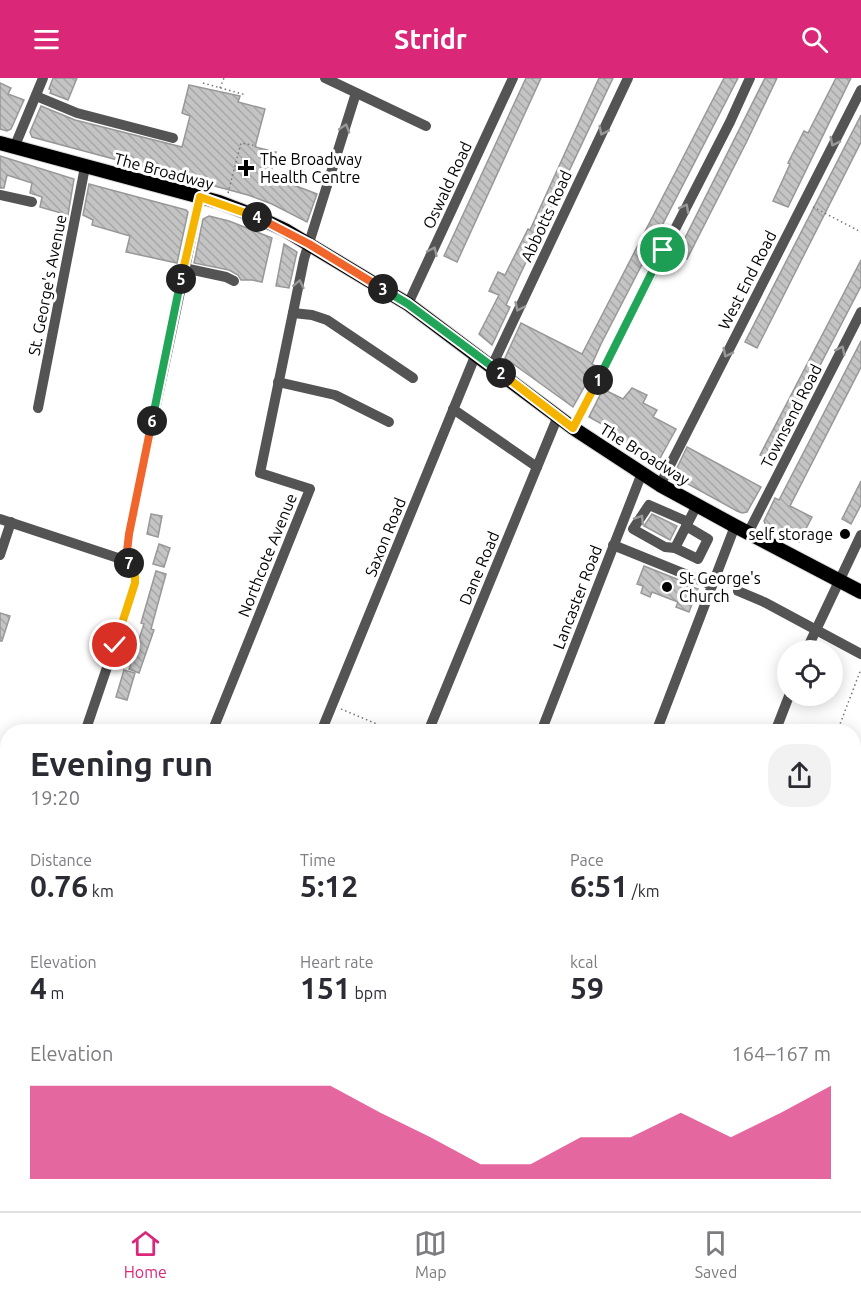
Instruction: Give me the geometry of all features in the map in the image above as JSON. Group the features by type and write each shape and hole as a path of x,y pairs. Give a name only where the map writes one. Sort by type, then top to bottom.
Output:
{"main road":[{"name":"The Broadway","path":"0,143 200,197 253,215 309,244 408,304 573,428 660,485 741,530 861,591"}],"street":[{"path":"14,148 43,78"},
{"path":"325,78 426,126"},
{"name":"Oswald Road","path":"408,304 513,78"},
{"name":"Abbotts Road","path":"492,366 628,78"},
{"path":"573,428 730,122 750,78"},
{"name":"West End Road","path":"660,485 861,90"},
{"name":"Northcote Avenue","path":"215,724 310,489 260,473 304,259 356,93"},
{"path":"36,96 77,113 173,138"},
{"name":"St. George's Avenue","path":"38,408 85,167"},
{"path":"0,195 32,202"},
{"path":"126,560 129,534 200,197"},
{"path":"184,268 226,277 234,281"},
{"path":"293,312 327,320 413,378"},
{"name":"Townsend Road","path":"659,724 712,585 861,312"},
{"name":"Saxon Road","path":"324,724 476,354"},
{"path":"278,382 335,395 389,422"},
{"path":"453,409 537,466"},
{"name":"Dane Road","path":"431,724 558,416"},
{"name":"Lancaster Road","path":"544,724 642,473"},
{"path":"649,505 687,524 708,539 698,559 675,548 665,547 633,529 649,505"},
{"path":"675,548 697,505"},
{"path":"0,555 5,520 126,560 133,569 135,583 88,724"},
{"path":"810,640 861,535"},
{"path":"613,545 712,585"},
{"path":"738,591 764,602 861,654"},
{"path":"778,724 785,706"}],"path":[{"path":"220,88 224,78"},
{"path":"203,83 246,95"},
{"path":"228,194 242,143 257,146"},
{"path":"804,203 861,232"},
{"path":"840,724 861,669"},
{"path":"332,706 376,724"}],"building":[{"path":"53,78 77,78 68,100 50,93"},
{"path":"526,78 541,78 457,262 444,256"},
{"path":"599,78 613,78 506,305 510,307 492,345 479,334 499,295 489,291 498,272 505,275 528,229 530,230"},
{"path":"724,78 738,78 601,344 592,364 596,366 573,407 505,358 521,323 582,354"},
{"path":"765,78 777,78 687,259 677,254"},
{"path":"836,78 851,78 788,207 773,201 804,131 808,133"},
{"path":"0,83 11,88 8,94 24,100 11,129 7,131 0,129"},
{"path":"189,85 240,96 238,102 265,109 255,147 276,152 270,176 317,194 307,222 272,204 248,195 32,137 30,132 41,106 75,120 182,147 190,116 182,113"},
{"path":"861,115 861,142 757,348 745,342"},
{"path":"0,156 74,179 68,215 40,207 42,197 30,193 32,183 7,175 4,188 0,188"},
{"path":"89,184 186,210 188,212 177,263 126,252 130,236 92,225 93,220 83,215"},
{"path":"209,216 229,221 272,238 262,282 241,280 238,275 229,270 194,263 203,219"},
{"path":"284,244 297,252 289,288 276,286"},
{"path":"861,260 861,286 771,460 760,455"},
{"path":"861,341 861,367 790,506 812,517 799,542 766,526 764,521 775,498 779,500"},
{"path":"632,388 647,395 643,403 657,410 653,417 676,429 658,462 607,431 609,428 589,417 603,389 623,399"},
{"path":"687,447 761,487 747,512 737,511 677,478 675,472"},
{"path":"861,481 861,505 851,524 842,519"},
{"path":"151,514 162,516 158,537 147,534"},
{"path":"652,514 677,526 670,540 644,526"},
{"path":"159,544 170,548 164,567 153,564"},
{"name":"St George's Church","path":"644,566 698,589 689,612 676,607 678,602 652,592 650,597 641,593 643,586 637,584"},
{"path":"156,571 166,574 151,629 154,630 139,673 129,669 144,624 141,623"},
{"path":"0,613 10,616 2,641 0,641"},
{"path":"124,670 135,673 127,700 116,697"}],"place":[{"name":"The Broadway Health Centre","path":"246,168"},
{"name":"self storage","path":"845,534"},
{"name":"St George's Church","path":"667,587"}],"route":[{"path":"115,645 135,583 135,573 126,560 129,534 168,340 200,197 253,215 285,230 408,304 573,428 663,250"}]}
